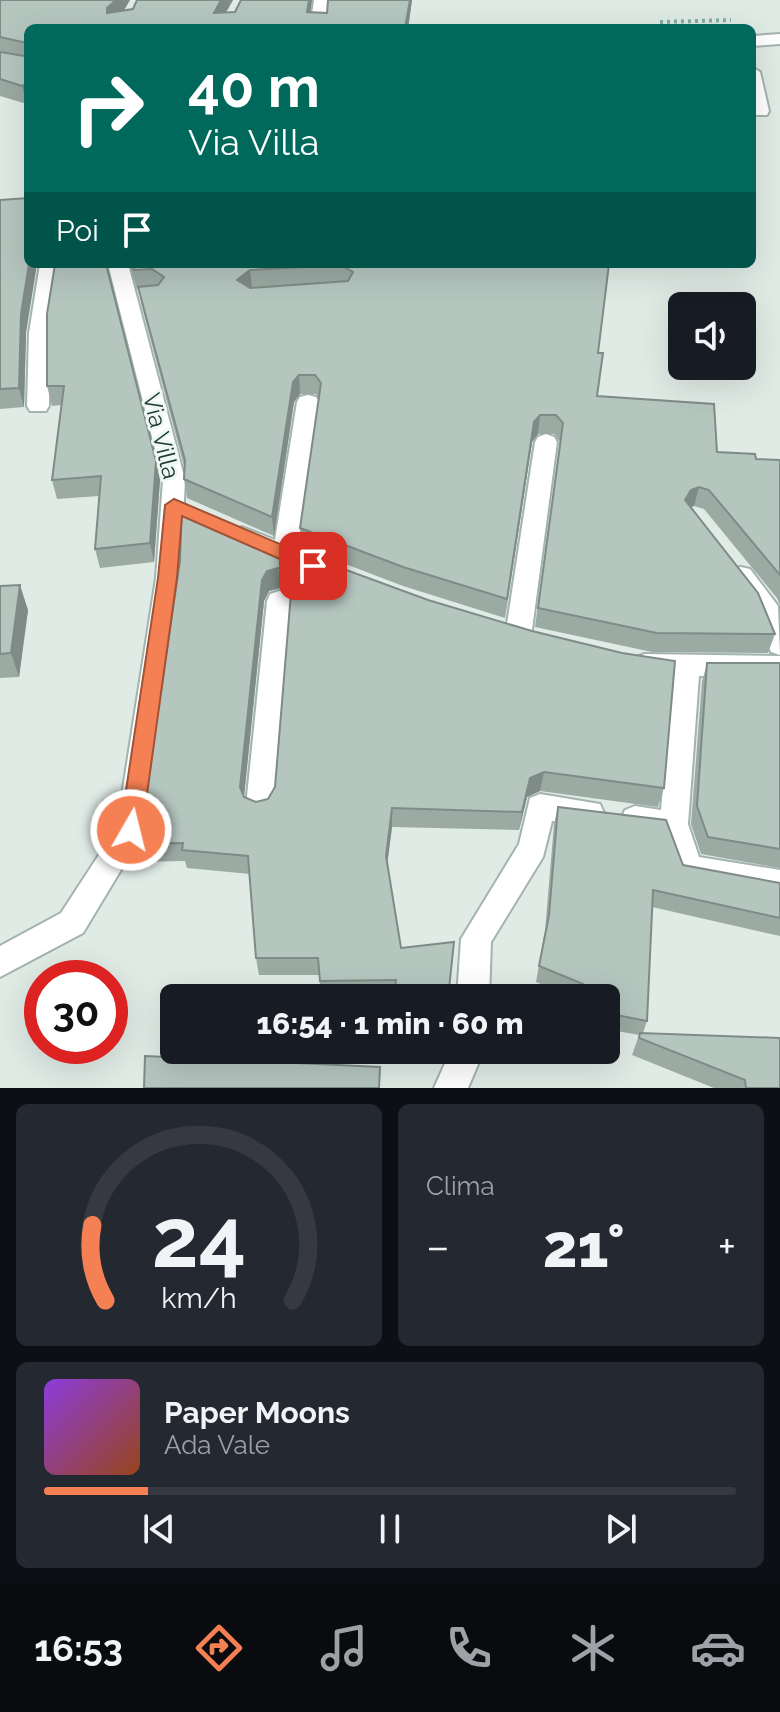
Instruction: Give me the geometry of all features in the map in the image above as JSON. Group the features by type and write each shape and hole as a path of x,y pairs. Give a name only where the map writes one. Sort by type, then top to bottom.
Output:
{"street":[{"path":"318,24 321,0"},
{"path":"756,41 780,39"},
{"path":"756,89 761,111"},
{"path":"38,406 39,333 49,268"},
{"name":"Via Villa","path":"119,268 174,480 174,505 285,559 327,571"},
{"path":"125,299 154,297"},
{"path":"285,559 308,402"},
{"path":"518,637 546,442"},
{"path":"0,962 72,923 131,830 168,578 174,505"},
{"path":"730,562 765,606 780,645"},
{"path":"260,806 279,601"},
{"path":"490,629 548,643"},
{"path":"623,659 652,666 780,667"},
{"path":"687,666 674,824 688,869 780,884"},
{"path":"474,984 476,939 533,848 540,807 674,824"},
{"path":"451,1088 462,1064"}],"path":[{"path":"660,22 745,20"}],"building":[{"path":"0,0 116,0 107,8 107,13 133,9 137,0 221,0 214,13 235,12 241,0 309,0 307,12 327,13 328,0 410,0 406,24 24,24 24,42 0,37"},
{"path":"0,52 24,56 24,85 0,79"},
{"path":"24,198 24,268 28,268 21,314 19,388 0,389 0,200"},
{"path":"54,268 107,268 156,461 150,543 95,549 101,476 52,480 64,386 47,386 47,314"},
{"path":"133,268 286,268 250,270 237,280 250,288 348,281 353,272 346,268 609,268 598,353 603,353 597,396 714,404 717,452 755,454 756,459 780,460 780,575 709,490 699,487 691,490 685,500 758,593 775,634 657,633 538,608 563,423 556,415 540,415 534,422 507,599 403,567 300,528 321,383 315,375 299,375 293,382 272,517 184,479 185,460 138,287 158,285 164,277 152,269"},
{"path":"182,503 268,540 270,549 281,554 292,550 428,600 532,631 622,653 675,661 664,788 544,772 530,778 522,812 392,808 386,856 401,948 454,942 450,984 396,984 396,980 320,981 318,958 256,958 248,856 182,850 183,843 126,844 143,812 180,561","holes":["278,568 289,572 292,581 275,787 268,799 256,802 244,797 240,787 262,580 267,571"]},
{"path":"20,585 11,653 0,654 0,586"},
{"path":"707,663 780,663 780,849 708,837 697,806"},
{"path":"558,807 666,820 683,865 780,883 780,918 653,890 647,1021 620,1016 620,984 583,984 539,966 549,915"},
{"path":"640,1033 780,1038 780,1088 746,1088 745,1080 639,1038"},
{"path":"145,1056 160,1057 160,1064 380,1067 379,1088 144,1088"}],"route":[{"path":"131,830 168,578 174,505 313,566"}]}
